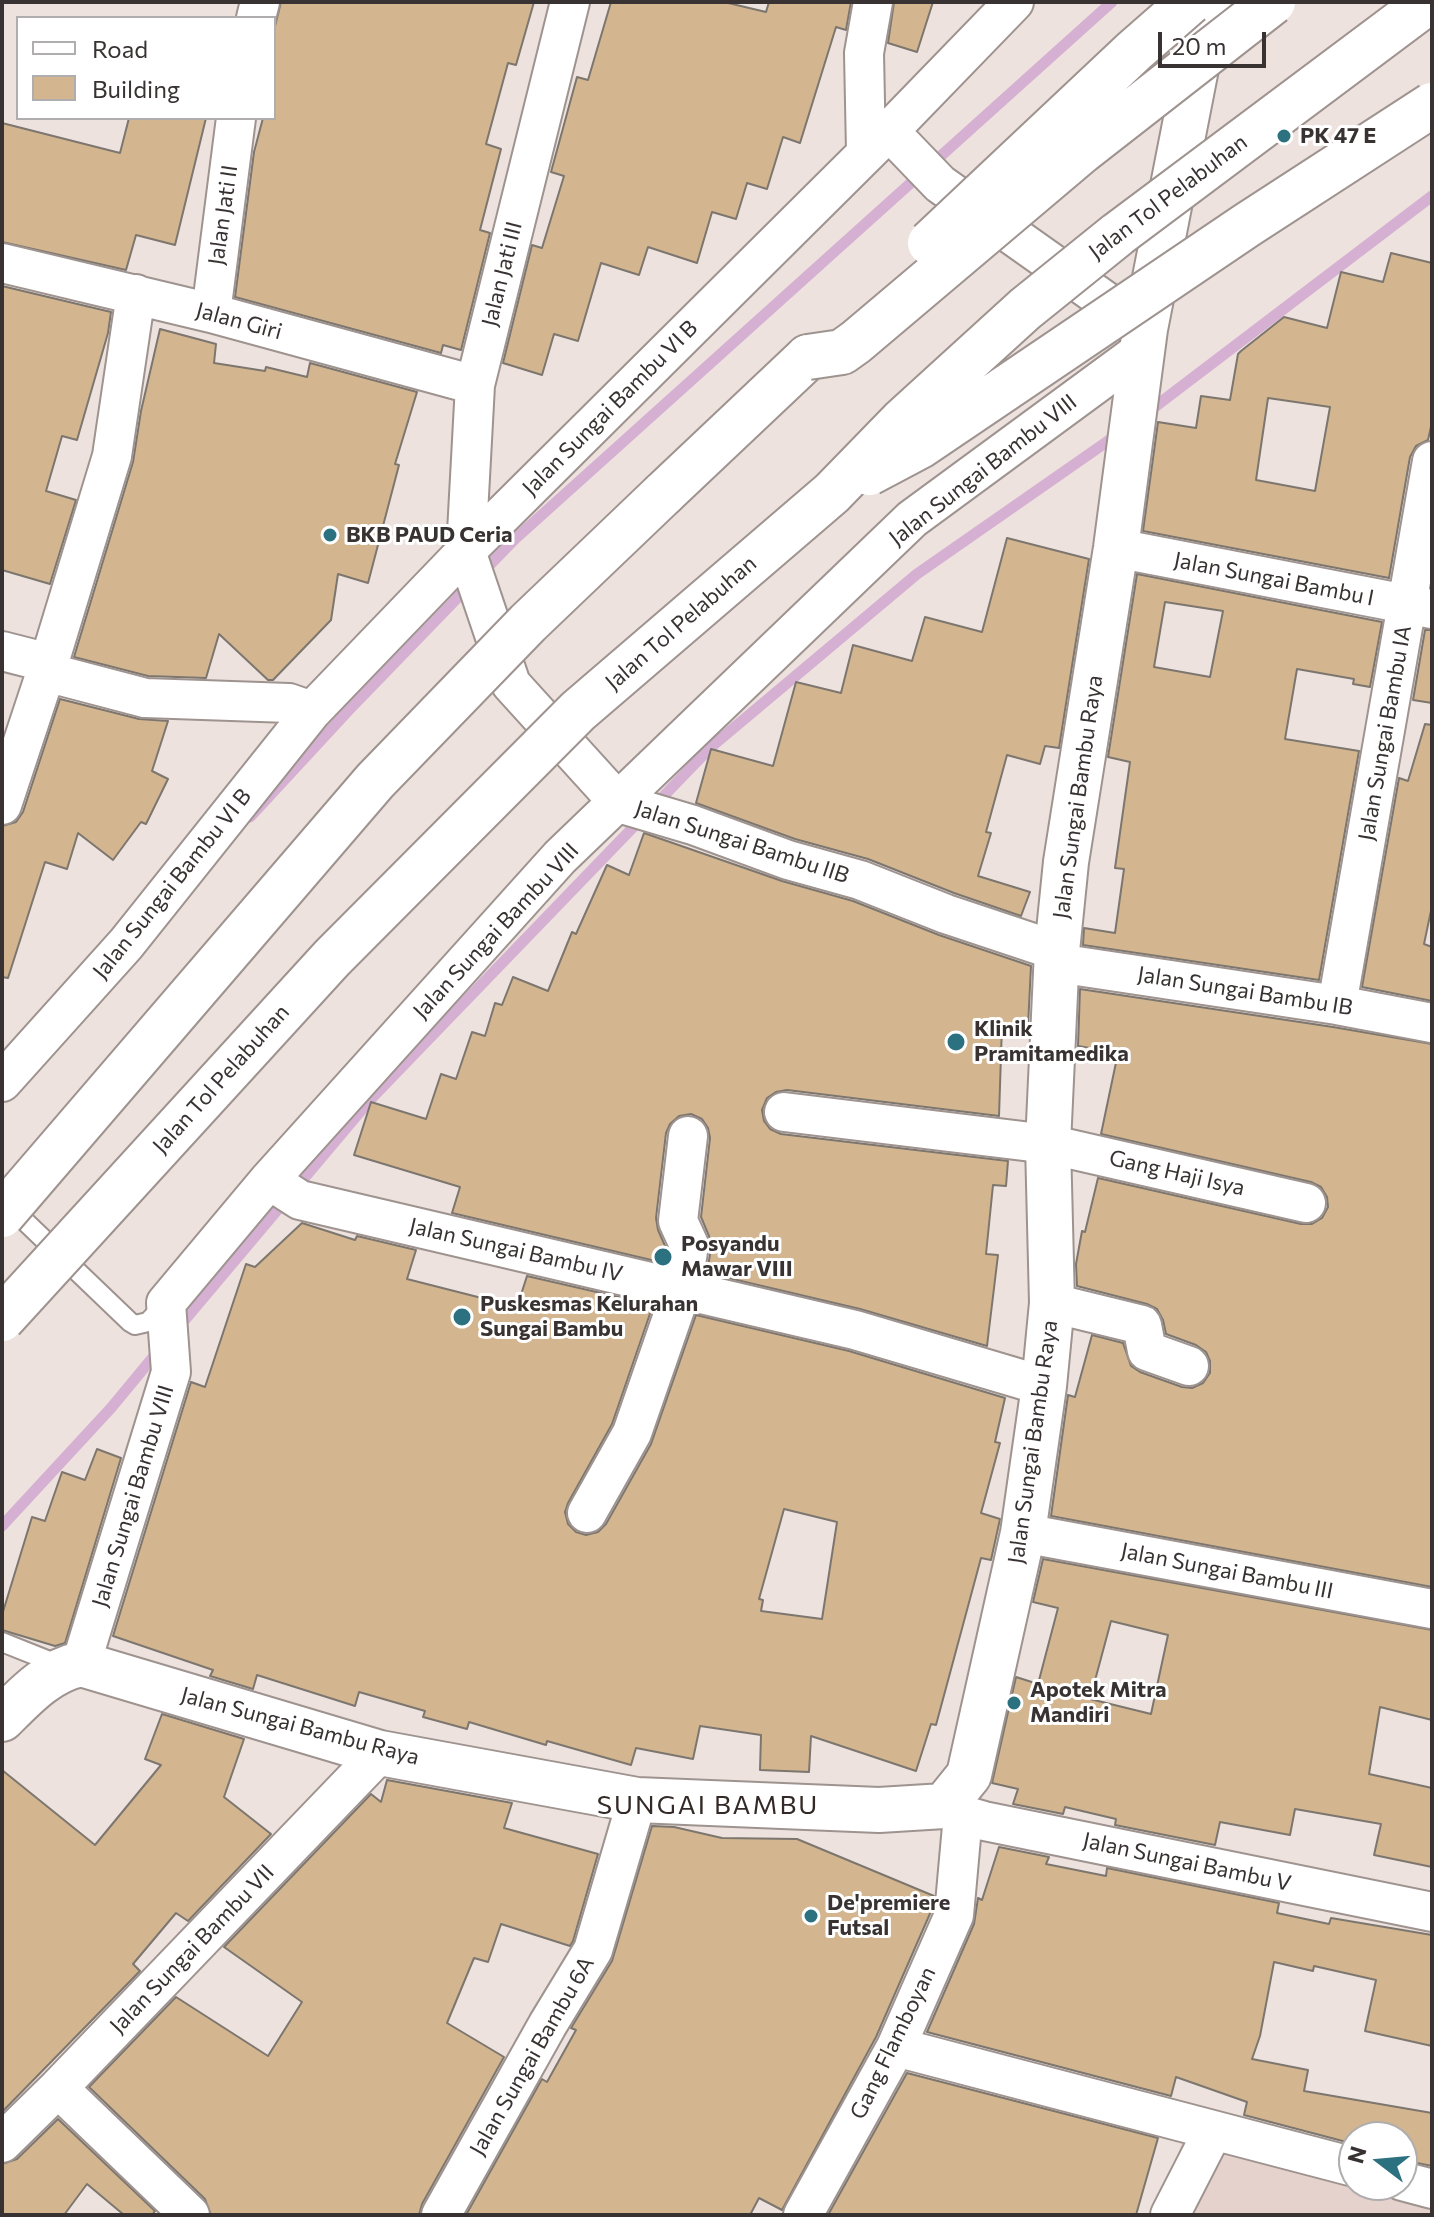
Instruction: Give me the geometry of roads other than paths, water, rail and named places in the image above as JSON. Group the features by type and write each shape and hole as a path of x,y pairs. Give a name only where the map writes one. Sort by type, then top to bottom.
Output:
{"main road":[{"path":"2,1215 375,781 528,623 1134,51 1190,2"},
{"name":"Jalan Sungai Bambu Raya","path":"73,1666 380,1753 637,1800 954,1811 969,1775 1023,1533 1044,1386 1052,1303 1048,1144 1057,957 1066,862 1116,548 1144,339 1209,2"},
{"path":"808,357 842,352 856,342 1082,151 1273,2"},
{"name":"Jalan Tol Pelabuhan","path":"2,1319 332,958 578,711 832,493 902,421 1025,309 1118,234 1428,2"},
{"path":"832,493 920,446 1247,225 1432,105"},
{"path":"2,1719 34,1686 73,1666"}],"street":[{"name":"Jalan Jati III","path":"475,575 475,385 570,2"},
{"path":"873,2 864,53 890,147 1144,339"},
{"name":"Jalan Sungai Bambu VI B","path":"2,1082 126,944 312,711 475,575 890,147 1014,2"},
{"name":"Jalan Jati II","path":"211,313 236,120"},
{"name":"Jalan Giri","path":"2,263 211,313 475,385"},
{"path":"2,805 48,668 112,456 136,294"},
{"name":"Jalan Sungai Bambu VIII","path":"73,1666 171,1372 166,1311 281,1188 560,857 624,805 912,519 1144,339"},
{"name":"Jalan Sungai Bambu IA","path":"1337,1005 1420,607 1432,461"},
{"name":"Jalan Sungai Bambu I","path":"1116,548 1420,607"},
{"name":"Jalan Sungai Bambu IIB","path":"475,575 511,684 624,805 788,860 860,880 1057,957"},
{"path":"2,651 145,698 289,703 312,711"},
{"name":"Jalan Sungai Bambu IB","path":"1057,957 1432,1023"},
{"name":"Gang Haji Isya","path":"784,1112 1048,1144 1306,1203"},
{"path":"587,1513 632,1433 682,1289 689,1245 678,1221 688,1136"},
{"name":"Jalan Sungai Bambu IV","path":"281,1188 855,1330 1044,1386"},
{"path":"1052,1303 1142,1325 1147,1351 1189,1366"},
{"name":"Jalan Sungai Bambu III","path":"1023,1533 1432,1609"},
{"name":"Jalan Sungai Bambu VII","path":"2,2143 380,1753"},
{"name":"Jalan Sungai Bambu 6A","path":"441,2215 593,1950 637,1800"},
{"name":"Jalan Sungai Bambu V","path":"954,1811 1432,1912"},
{"name":"Gang Flamboyan","path":"803,2215 896,2047 954,1915 954,1811"},
{"path":"896,2047 1338,2163"},
{"path":"58,2088 190,2215"},
{"path":"1170,2215 1213,2131"}],"lane":[{"path":"2,1200 130,1322 135,1325 148,1322 166,1311"},
{"path":"2,1642 73,1666"}],"waterway":[{"path":"481,574 515,539 1112,2"},
{"path":"1148,412 1432,196"},
{"path":"655,805 711,747 917,574 1118,434"},
{"path":"250,817 469,586"},
{"path":"178,1328 370,1100 643,817"},
{"path":"2,1526 111,1408 159,1350"}],"place":[{"name":"PK 47 E","path":"1284,136"},
{"name":"BKB PAUD Ceria","path":"330,535"},
{"name":"Klinik Pramitamedika","path":"956,1042"},
{"name":"Posyandu Mawar VIII","path":"663,1257"},
{"name":"Puskesmas Kelurahan Sungai Bambu","path":"462,1317"},
{"name":"Apotek Mitra Mandiri","path":"1014,1703"},
{"name":"De'premiere Futsal","path":"811,1916"}],"district":[{"name":"SUNGAI BAMBU","path":"708,1805"}]}
